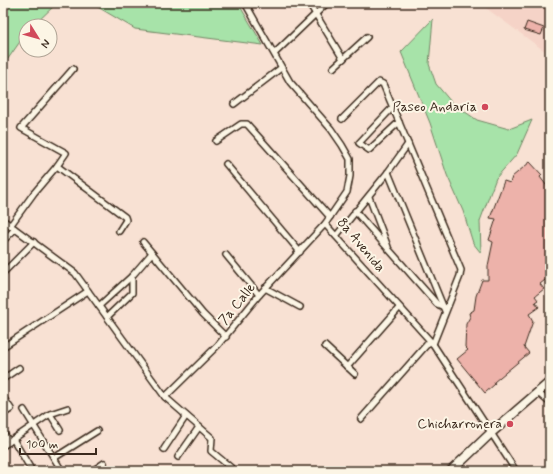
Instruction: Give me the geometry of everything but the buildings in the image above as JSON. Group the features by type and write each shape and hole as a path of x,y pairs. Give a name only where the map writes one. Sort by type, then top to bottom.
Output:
{"main road":[{"path":"451,471 526,401 550,382"}],"street":[{"name":"8a Avenida","path":"245,3 275,53 281,68 290,82 331,129 350,159 350,176 347,192 325,224 431,343 492,432 516,471"},
{"path":"309,3 343,59"},
{"path":"275,53 327,3"},
{"path":"333,68 367,37"},
{"path":"3,241 34,193 65,155 65,151 26,132 21,128 73,68"},
{"path":"234,104 281,68"},
{"path":"342,119 380,82 393,107 461,270 460,276 444,309 431,343 361,419"},
{"path":"393,107 359,142 369,150 399,122"},
{"path":"216,141 241,124 247,124 330,217"},
{"path":"336,236 369,197 408,144"},
{"path":"226,164 300,252"},
{"path":"57,166 125,217 126,220 119,231"},
{"path":"388,172 444,309"},
{"path":"369,197 389,251"},
{"path":"355,212 437,304 444,309"},
{"path":"3,220 75,273 165,396 212,438 211,451 235,471"},
{"name":"7a Calle","path":"165,396 200,365 226,337 265,288 325,224"},
{"path":"378,238 383,234"},
{"path":"3,273 34,242"},
{"path":"143,242 204,314 226,337"},
{"path":"99,306 132,276 152,253"},
{"path":"226,255 259,295"},
{"path":"107,316 132,294 132,276"},
{"path":"265,288 300,307"},
{"path":"3,347 88,291"},
{"path":"347,367 399,308"},
{"path":"326,346 355,374"},
{"path":"3,379 19,368"},
{"path":"537,392 550,403"},
{"path":"3,397 11,409 3,414"},
{"path":"3,446 50,414 68,408"},
{"path":"24,410 62,471"},
{"path":"50,414 60,430"},
{"path":"164,449 186,416"},
{"path":"178,457 199,427"},
{"path":"54,458 97,430"},
{"path":"3,432 32,471"},
{"path":"92,471 104,464"}],"shaded area":[{"path":"479,3 550,3 550,55"}],"green space":[{"path":"3,3 57,3 41,18 18,18 18,44 3,66"},
{"path":"91,3 238,3 263,45 135,29"},
{"path":"433,19 429,64 436,84 452,103 477,120 509,129 532,120 517,154 496,178 480,221 481,253 473,243 463,211 447,175 430,123 401,52"}],"place":[{"name":"Paseo Andaria","path":"485,107"},
{"name":"Chicharronera","path":"510,424"}]}
